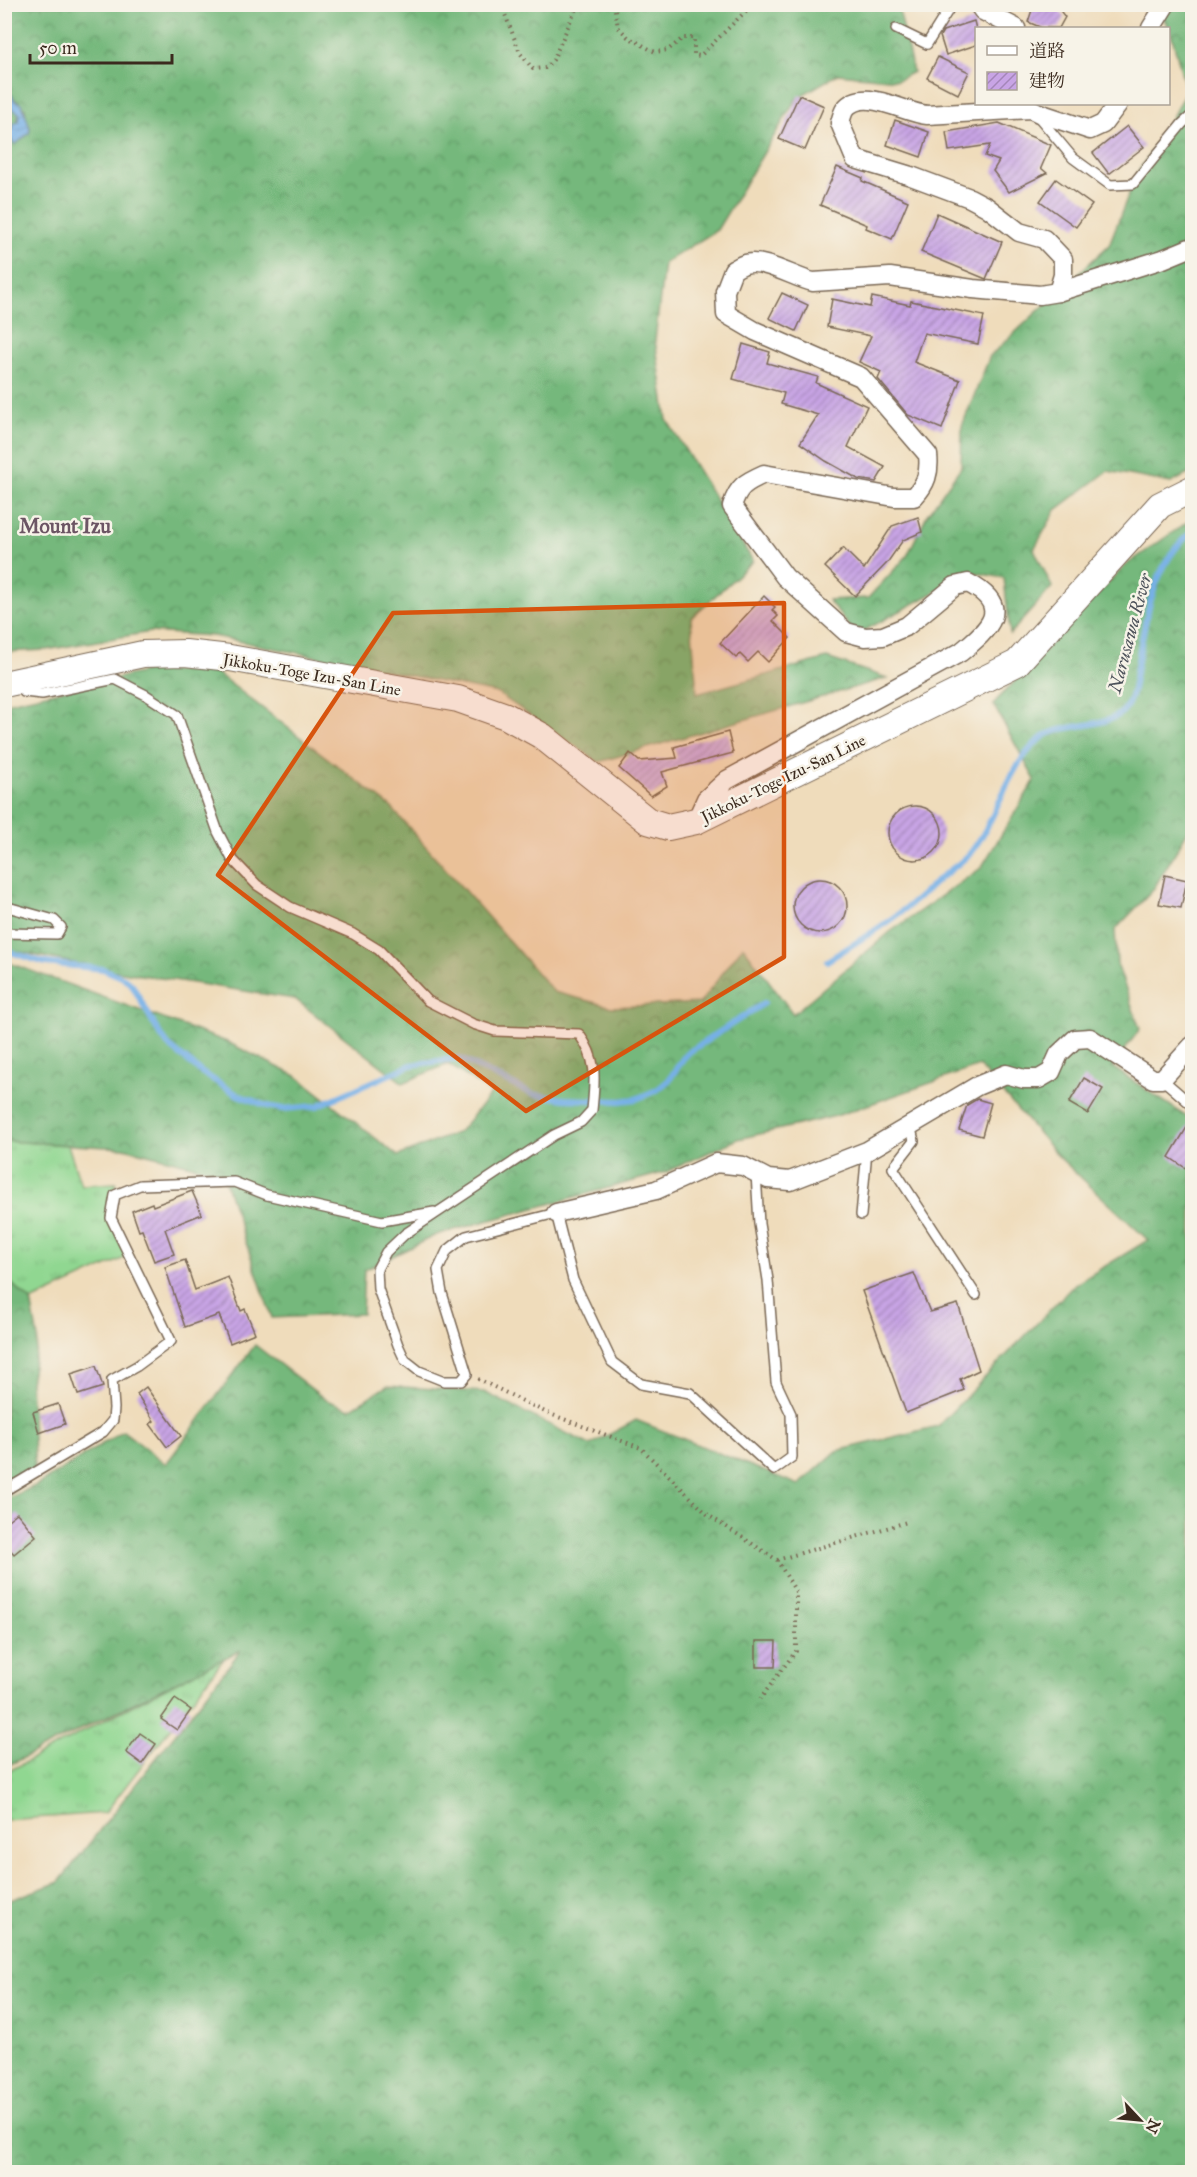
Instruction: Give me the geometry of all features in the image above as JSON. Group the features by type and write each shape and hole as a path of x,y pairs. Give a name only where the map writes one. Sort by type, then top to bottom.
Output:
{"main road":[{"name":"Jikkoku-Toge Izu-San Line","path":"11,683 143,654 184,653 230,658 458,699 506,716 542,736 648,821 668,827 696,821 1017,663 1160,505 1192,489"}],"street":[{"path":"978,4 983,11 1014,27"},
{"path":"1151,27 1166,4"},
{"path":"1058,292 1063,275 1063,259 1044,239 1018,232 987,207 970,198 911,176 855,159 840,123 845,109 860,99 872,99 912,113 927,115 1031,109 1090,130 1103,124 1117,105"},
{"path":"696,821 706,799 727,780 961,652 986,632 993,616 992,602 982,590 968,583 955,586 907,626 883,636 865,637 846,632 785,577 732,506 736,492 749,480 764,474 894,497 914,497 924,487 929,470 927,455 861,377 755,332 726,314 726,291 733,270 747,263 762,263 801,280 813,282 890,277 973,290 1040,295 1058,292 1163,260 1192,247"},
{"path":"556,1213 656,1190 716,1163 743,1166 768,1179 790,1181 867,1151 977,1086 1006,1074 1024,1079 1039,1078 1051,1072 1059,1054 1075,1039 1090,1038 1153,1079 1162,1079 1192,1046"}],"lane":[{"path":"897,29 927,44 952,4"},
{"path":"1031,109 1073,158 1110,185 1133,184 1182,123 1192,115"},
{"path":"11,683 24,692 42,694 115,679 146,695 177,716 218,832 232,859 257,885 290,908 353,934 379,950 428,1001 447,1013 495,1031 579,1034 590,1049 595,1085 592,1110 581,1122 554,1135 405,1234 387,1252 377,1269 378,1289 405,1360 419,1371 444,1381 461,1381 466,1374 442,1293 438,1270 447,1251 466,1236 556,1213 573,1280 612,1362 641,1384 690,1394 774,1470 792,1457 791,1414 776,1382 768,1280 759,1224 756,1173"},
{"path":"4,906 54,920 61,927 57,934 4,933"},
{"path":"1162,1079 1192,1105"},
{"path":"910,1125 914,1141 893,1168 976,1295"},
{"path":"861,1215 867,1151"},
{"path":"4,1491 103,1431 113,1420 112,1380 138,1366 171,1341 111,1218 115,1195 140,1185 234,1182 267,1195 382,1221 436,1212"}],"path":[{"path":"501,4 520,53 533,69 545,68 552,60 578,4"},
{"path":"614,4 618,27 628,37 655,52 668,50 683,38 694,38 694,55 700,56 753,4"},
{"path":"466,1374 545,1412 641,1448 708,1515 777,1560 796,1592 796,1651 760,1699"},
{"path":"777,1560 907,1522"}],"highlighted area":[{"path":"784,603 784,957 526,1111 218,875 393,613"}],"green space":[{"path":"5,5 898,5 913,72 898,80 838,74 797,98 717,230 664,263 655,340 667,420 753,561 691,618 697,694 827,658 887,678 599,762 497,693 213,636 150,632 46,650 5,652 5,99 9,101 11,108 19,112 15,145 29,133 30,128 25,109 5,92"},
{"path":"1155,5 1192,5 1192,472 1171,483 1108,471 1056,510 1034,549 1052,587 1010,634 1004,578 972,572 856,635 828,600 868,598 907,556 927,515 961,467 962,426 990,356 1109,245 1136,175 1168,125 1186,90 1169,27"},
{"path":"1192,519 1192,824 1153,890 1115,930 1117,964 1140,1029 1112,1067 1192,1120 1192,2172 5,2172 5,1902 59,1882 241,1650 5,1767 5,1500 37,1485 123,1431 166,1464 255,1345 326,1400 350,1409 387,1386 484,1392 590,1445 636,1420 799,1485 837,1451 938,1426 1074,1285 1148,1240 1060,1158 979,1066 836,1116 738,1139 666,1172 436,1235 364,1270 362,1314 272,1318 222,1173 124,1148 5,1141 4,961 227,1042 298,1077 398,1156 459,1132 492,1093 448,1064 403,1083 295,999 103,969 5,949 5,703 148,671 214,671 391,807 554,992 612,1007 700,1003 743,946 793,1014 890,932 981,868 1035,780 993,704 1126,565"},
{"path":"5,1141 68,1145 81,1185 116,1183 107,1216 131,1255 31,1301 5,1278"},
{"path":"5,1278 31,1301 38,1338 30,1382 35,1473 5,1498"},
{"path":"226,1656 105,1813 5,1820 5,1773"}],"water":[{"path":"5,92 22,104 30,128 29,133 15,145 7,134 13,129 14,123 19,122 19,113 11,108 9,101 5,99"}],"building":[{"path":"1034,4 1055,4 1065,17 1060,27 1040,27 1028,22"},
{"path":"974,21 975,45 946,55 940,36 943,31"},
{"path":"938,57 969,72 958,94 927,78"},
{"path":"799,95 824,106 805,150 779,139"},
{"path":"895,120 929,132 921,157 887,145"},
{"path":"999,123 1051,145 1041,168 1047,173 1009,192 993,171 999,161 985,156 990,145 949,151 946,132"},
{"path":"1127,126 1144,147 1109,174 1093,153"},
{"path":"837,167 863,178 862,181 908,201 892,239 866,228 867,225 820,205"},
{"path":"1056,179 1092,205 1076,227 1040,201"},
{"path":"937,213 1002,242 986,279 921,252"},
{"path":"782,293 808,305 796,331 769,318"},
{"path":"872,297 910,305 911,301 984,316 978,344 924,333 914,362 960,380 942,429 908,415 878,379 881,372 859,362 871,336 827,327 832,299 870,307"},
{"path":"743,344 770,352 767,363 818,377 816,383 867,406 848,447 885,467 876,482 858,479 800,443 818,415 781,404 784,393 733,379"},
{"path":"918,517 922,532 903,540 887,563 855,596 825,567 843,548 864,569 892,526"},
{"path":"764,596 775,607 772,610 778,616 773,621 790,638 768,662 758,652 748,662 740,654 736,658 720,643"},
{"path":"728,732 733,753 662,772 667,786 651,796 619,768 630,753 639,761 677,758 674,747"},
{"path":"910,806 920,806 930,810 938,818 942,833 938,848 930,856 920,860 910,860 900,856 892,848 888,838 888,828 892,818 900,810"},
{"path":"1165,875 1187,880 1181,908 1159,904"},
{"path":"815,879 825,879 835,883 843,891 847,906 843,921 835,929 825,933 815,933 805,929 797,921 793,911 793,901 797,891 805,883"},
{"path":"1084,1078 1103,1089 1088,1114 1069,1103"},
{"path":"977,1099 991,1103 982,1136 959,1130 967,1105"},
{"path":"1192,1119 1192,1160 1187,1169 1169,1157"},
{"path":"192,1191 202,1214 165,1229 174,1254 154,1261 132,1211 152,1203 153,1206"},
{"path":"185,1260 195,1290 228,1277 241,1311 245,1309 255,1333 230,1343 219,1315 185,1327 165,1267"},
{"path":"914,1273 930,1312 958,1304 979,1370 960,1379 964,1390 906,1413 862,1291"},
{"path":"96,1366 103,1387 78,1395 71,1374"},
{"path":"146,1387 181,1436 167,1447 150,1424 154,1421 137,1394"},
{"path":"58,1404 65,1424 39,1433 33,1412"},
{"path":"17,1513 36,1536 14,1554 4,1543 4,1523"},
{"path":"756,1641 776,1641 775,1667 756,1667"},
{"path":"175,1699 191,1710 177,1730 161,1719"},
{"path":"140,1733 156,1744 142,1764 126,1752"}],"waterway":[{"name":"Narusawa River","path":"827,961 893,918 968,856 981,838 1011,776 1030,749 1043,737 1061,730 1114,718 1125,709 1132,691 1143,630 1153,593 1168,559 1192,532"},
{"name":"Narusawa River","path":"4,950 45,963 103,969 124,978 132,985 168,1045 201,1072 238,1095 267,1106 283,1109 317,1106 411,1065 459,1058 532,1094 564,1099 620,1101 636,1099 657,1090 669,1080 686,1054 764,1003"}],"district":[{"name":"Mount Izu","path":"65,526"}]}
